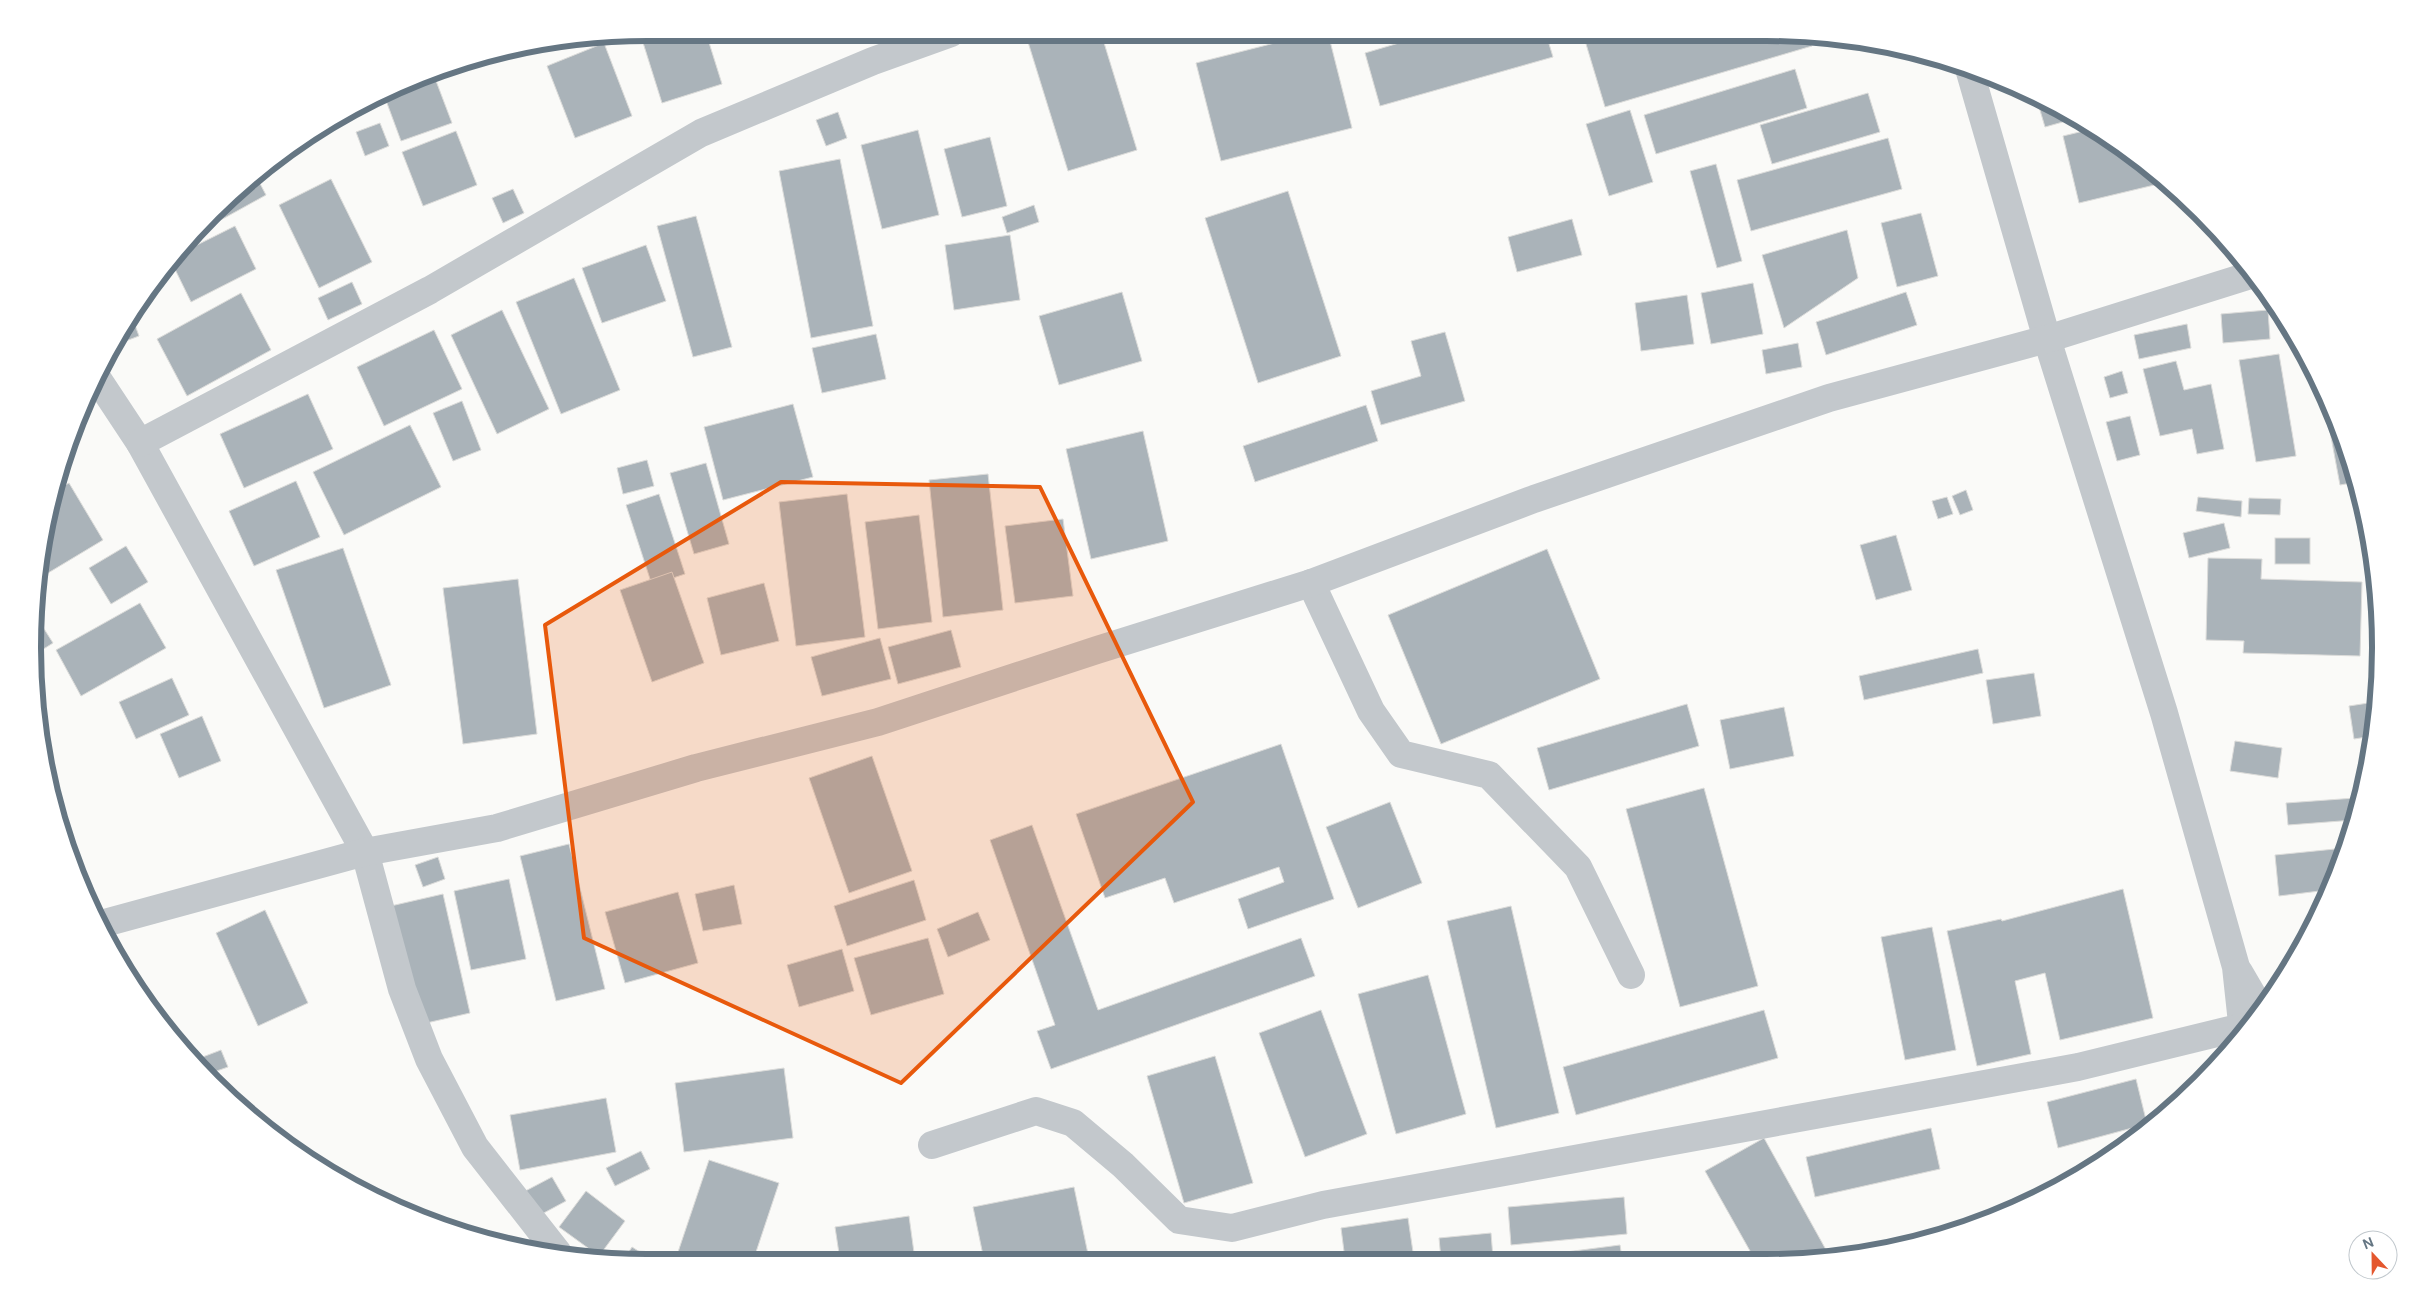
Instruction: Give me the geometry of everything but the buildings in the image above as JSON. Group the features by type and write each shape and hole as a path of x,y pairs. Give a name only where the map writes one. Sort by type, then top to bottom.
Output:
{"street":[{"path":"140,443 430,290 701,133 873,61 929,41"},
{"path":"1972,77 2047,339 2164,713 2236,967 2241,1023"},
{"path":"107,922 365,852 497,828 696,768 878,722 1096,650 1311,584 1534,499 1829,398 2047,339 2245,277"},
{"path":"101,385 140,443 365,852 402,989 429,1059 475,1147 553,1246"},
{"path":"1311,584 1371,710 1401,754 1489,775 1578,867 1631,975"},
{"path":"2236,967 2257,1002"},
{"path":"932,1145 1036,1111 1073,1123 1123,1165 1179,1220 1232,1228 1323,1205 2078,1067 2235,1031"}],"highlighted area":[{"path":"781,482 1040,487 1193,802 901,1083 584,938 545,625"}]}
